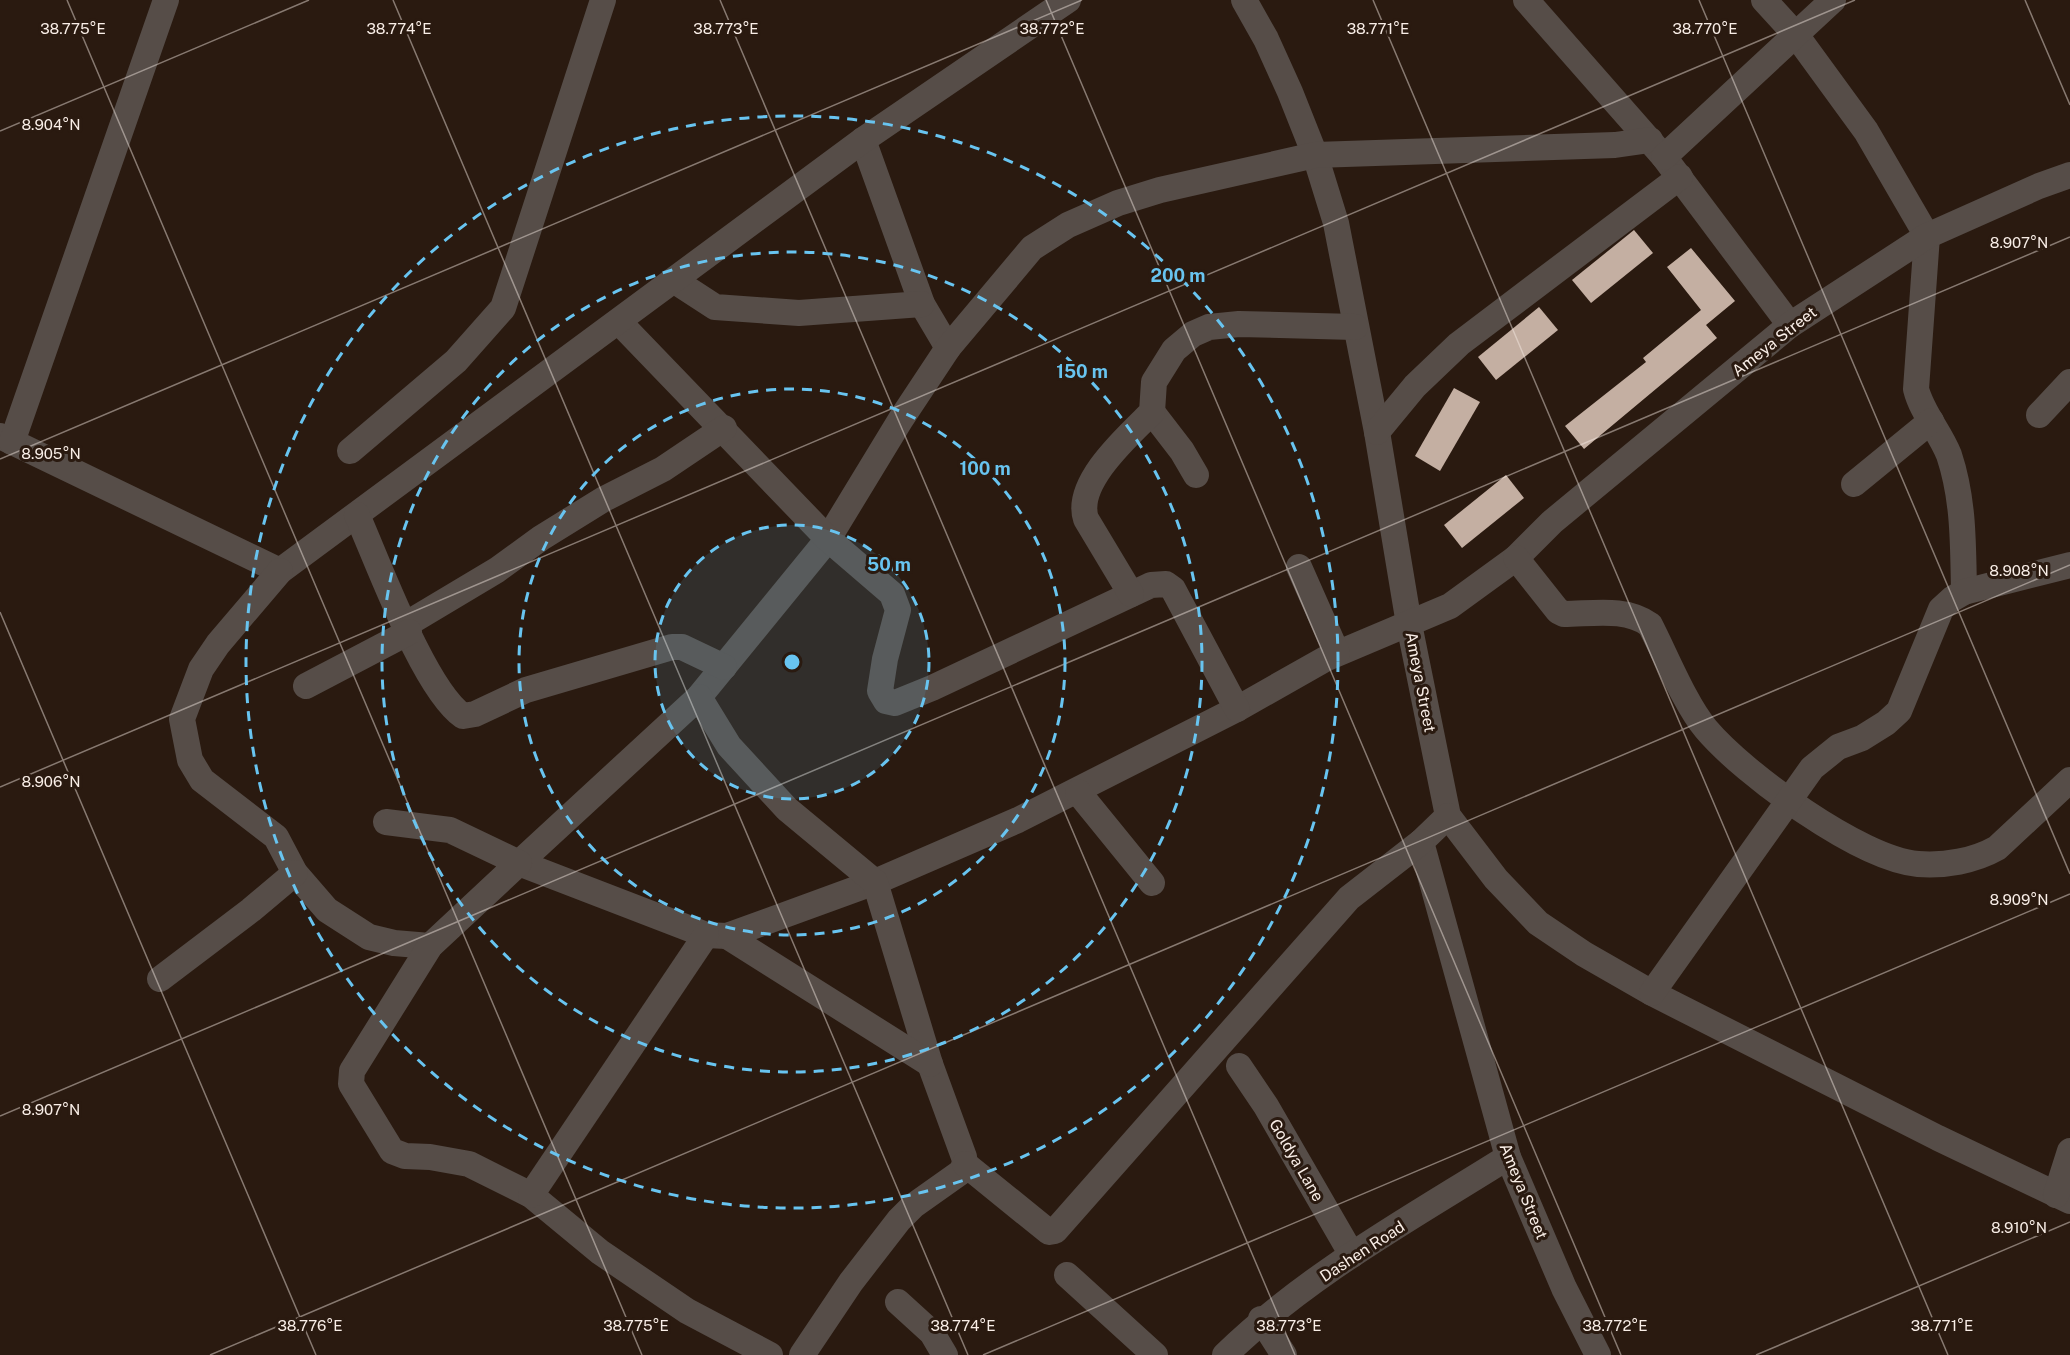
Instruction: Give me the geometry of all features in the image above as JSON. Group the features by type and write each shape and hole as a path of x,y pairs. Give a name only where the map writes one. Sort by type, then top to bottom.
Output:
{"street":[{"path":"166,0 6,439 280,571"},
{"path":"350,451 456,361 503,308 603,0"},
{"path":"430,946 394,943 369,937 327,910 295,873 270,830 202,780 190,760 182,719 201,669 218,644 280,571 863,140 1068,0"},
{"path":"531,1195 717,936 875,882 1078,792 1237,709 1337,653 1409,624 1377,432 1336,223 1315,155 1266,39 1244,0"},
{"path":"1526,0 1680,177 1790,325"},
{"path":"1764,0 1796,35 1866,131 1927,236 1916,390 1920,404 1948,452 1960,491 1964,592"},
{"path":"770,1355 687,1311 600,1252 531,1195 469,1164 430,1157 405,1156 392,1151 351,1084 352,1071 430,946 699,697 828,539 901,418 948,348 1032,248 1068,225 1118,203 1160,190 1315,155 1615,145 1657,149 1796,35 1833,0"},
{"path":"863,140 922,304 948,348"},
{"name":"Ameya Street","path":"1448,816 1409,624 1450,606 1516,558 1552,522 1790,325 1927,236 2039,186 2070,175"},
{"path":"1377,432 1415,386 1459,344 1680,177"},
{"path":"675,281 715,307 800,313 922,304"},
{"path":"619,322 828,539 892,594 898,610 885,659 880,691 886,701 895,703 1151,585 1166,584 1173,589 1237,709"},
{"path":"1131,594 1090,527 1083,510 1087,489 1113,452 1152,412 1154,382 1174,350 1193,334 1209,327 1239,324 1355,327"},
{"path":"2039,415 2070,382"},
{"path":"1152,412 1182,451 1196,475"},
{"path":"1854,484 1931,421"},
{"path":"306,686 407,628 497,570 541,538 604,499 663,468 724,429"},
{"path":"357,515 407,628 436,684 456,711 463,716 475,714 526,690 672,647 682,647 724,667"},
{"path":"1516,558 1558,612 1564,614 1624,614 1640,618 1650,625 1705,728 1729,753 1813,817 1884,856 1917,864 1947,864 1985,854 1997,848 2070,780"},
{"path":"1652,993 1720,894 1812,768 1838,747 1862,738 1886,723 1899,711 1941,609 1964,592 2070,565"},
{"path":"1299,567 1337,653"},
{"path":"699,697 729,746 787,809 875,882 930,1064 965,1164 1049,1232 1055,1231 1349,898 1421,842 1448,816 1496,879 1538,923 1584,954 1652,993 2063,1198 2070,1150"},
{"path":"1078,792 1152,883"},
{"path":"386,822 450,830 519,863 717,936 930,1064"},
{"name":"Ameya Street","path":"1421,842 1508,1157 1564,1288 1598,1355"},
{"path":"160,979 251,910 295,873"},
{"name":"Goldya Lane","path":"1239,1066 1266,1106 1352,1255"},
{"name":"Dashen Road","path":"1225,1355 1261,1319 1352,1255 1508,1157"},
{"path":"802,1355 851,1282 899,1220 913,1206 961,1172 965,1164"},
{"path":"1067,1275 1155,1355"},
{"path":"898,1302 932,1333 945,1355"},
{"path":"1261,1319 1284,1355"}],"building":[{"path":"1634,230 1653,253 1591,303 1572,280"},
{"path":"1691,248 1735,301 1706,325 1717,338 1584,449 1565,426 1646,362 1643,358 1701,310 1667,267"},
{"path":"1539,307 1558,330 1496,380 1478,357"},
{"path":"1454,388 1480,402 1440,471 1415,456"},
{"path":"1506,475 1524,498 1462,548 1444,525"}]}
